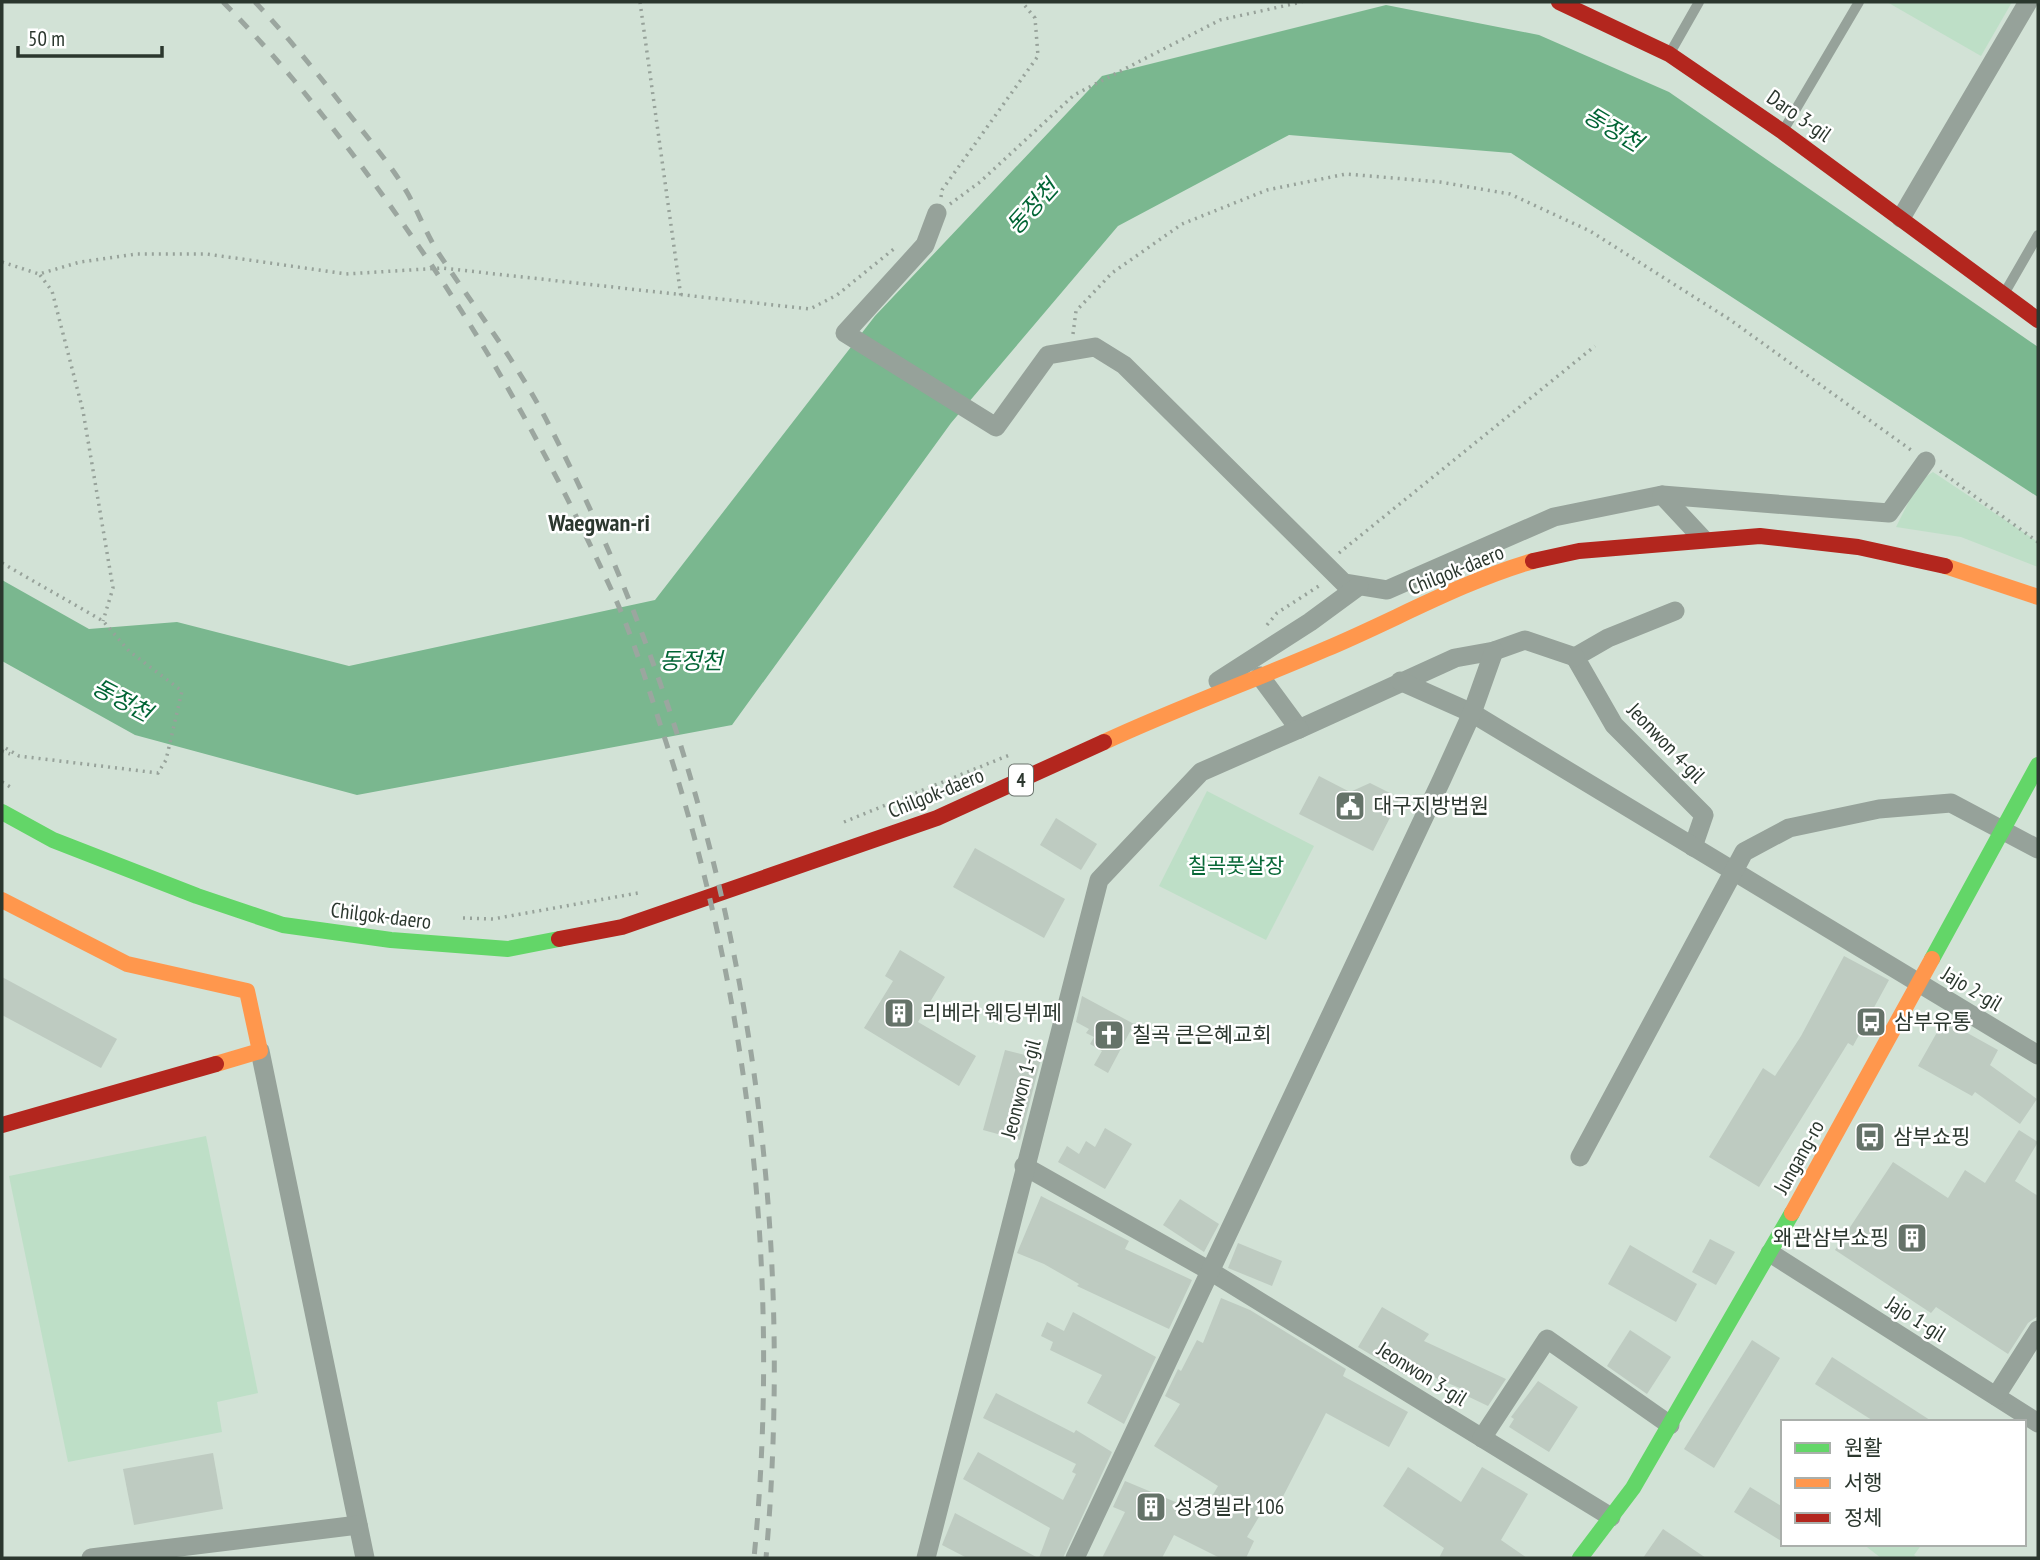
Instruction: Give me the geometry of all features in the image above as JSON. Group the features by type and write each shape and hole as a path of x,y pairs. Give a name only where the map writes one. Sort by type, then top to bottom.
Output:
{"main road":[{"name":"Daro 3-gil","path":"1559,2 1669,54 1783,132 2038,320"},
{"name":"Chilgok-daero","path":"2,812 53,841 197,896 284,925 391,940 508,949 622,927 937,818 1181,706 1530,562 1579,551 1760,536 1858,547 1946,566 2038,597"},
{"name":"Jungang-ro","path":"1580,1558 1633,1488 1770,1253 2038,765"},
{"path":"2,900 127,964 247,991 260,1051 2,1125"}],"street":[{"path":"1901,218 2028,2"},
{"path":"937,213 925,244 845,332 996,427 1048,355 1095,347 1124,365 1344,583 1387,590 1554,517 1662,495 1889,513 1926,461"},
{"path":"1662,495 1703,540"},
{"path":"1181,706 1310,622 1359,586"},
{"path":"1575,657 1608,639 1675,611"},
{"name":"Jeonwon 1-gil","path":"926,1558 1024,1166 1100,880 1201,772 1455,658 1494,651 1525,640 1575,657"},
{"path":"1074,1558 1472,713 1494,651"},
{"name":"Jeonwon 4-gil","path":"1575,657 1614,726 1704,815 1693,847"},
{"path":"1259,676 1299,729"},
{"path":"1400,681 1472,713 1918,984"},
{"path":"1580,1157 1744,852 1789,828 1879,809 1951,803 2004,828 2038,849"},
{"name":"Jajo 2-gil","path":"1918,984 2038,1055"},
{"path":"260,1051 365,1558"},
{"name":"Jeonwon 3-gil","path":"1024,1166 1210,1271 1611,1517"},
{"name":"Jajo 1-gil","path":"1770,1253 2038,1423"},
{"path":"1996,1396 2038,1330"},
{"path":"1482,1438 1547,1339 1670,1425"},
{"path":"91,1558 358,1525"}],"lane":[{"path":"1669,54 1699,2"},
{"path":"1783,132 1859,2"},
{"path":"2004,294 2038,235"}],"path":[{"path":"640,2 681,297"},
{"path":"937,213 943,190 1038,56 1035,18 1022,2"},
{"path":"937,213 980,182 1073,95 1220,20 1302,2"},
{"path":"1070,352 1076,312 1112,273 1182,224 1267,190 1346,174 1440,182 1510,194 1590,231 1729,319 2038,542"},
{"path":"2,262 39,274 80,262 136,254 207,254 346,274 442,268 681,297 810,309 836,295 897,246"},
{"path":"39,274 52,291 83,411 113,588 103,621"},
{"path":"1260,634 1277,613 1323,583 1325,565 1595,346"},
{"path":"2,564 103,621 129,651 182,691 166,760 158,773 19,757 2,748"},
{"path":"833,826 1019,751"},
{"path":"2,782 23,795"},
{"path":"455,918 494,919 612,900 648,890"}],"green space":[{"path":"1887,2 2012,2 1981,56"},
{"path":"1933,472 2038,542 2038,567 1961,537 1896,527 1919,481"},
{"name":"칠곡풋살장","path":"1207,791 1314,846 1266,940 1159,886"},
{"path":"206,1136 258,1393 217,1402 222,1432 68,1462 9,1176"},
{"path":"1866,1546 1921,1546 1914,1555 1918,1558 1881,1558"}],"water":[{"name":"동정천","path":"1386,5 1539,35 1669,92 2038,347 2038,497 1511,153 1289,135 1118,226 951,423 732,725 357,795 135,735 2,661 2,580 89,629 177,622 349,666 655,600 875,316 1102,76"}],"building":[{"name":"대구지방법원","path":"1319,776 1350,792 1370,783 1400,798 1373,851 1299,814"},
{"path":"1056,818 1097,844 1081,870 1040,845"},
{"path":"975,848 1065,899 1044,938 953,887"},
{"name":"리베라 웨딩뷔페","path":"900,950 945,977 918,1022 976,1056 959,1086 864,1028 893,981 885,976"},
{"path":"1844,956 1889,980 1853,1046 1848,1043 1759,1187 1709,1157 1763,1068 1775,1076 1801,1036"},
{"path":"2,977 117,1039 101,1068 2,1015"},
{"name":"칠곡 큰은혜교회","path":"1082,996 1134,1024 1108,1073 1094,1065 1102,1051 1090,1044 1094,1037 1086,1033 1089,1029 1076,1022"},
{"path":"1944,1020 1998,1050 1990,1065 2037,1099 2020,1124 1975,1092 1972,1096 1918,1066"},
{"path":"1005,1050 1041,1059 1020,1140 983,1130"},
{"path":"1105,1128 1132,1144 1105,1189 1058,1162 1067,1146 1079,1154 1086,1141 1095,1147"},
{"path":"2019,1130 2038,1142 2015,1181 2038,1196 2038,1316 2028,1323 2008,1354 1936,1307 1931,1313 1835,1250 1893,1162 1948,1198 1965,1170 1985,1183"},
{"path":"1041,1196 1129,1241 1125,1249 1192,1280 1169,1329 1077,1286 1079,1284 1044,1264 1017,1253"},
{"path":"1180,1199 1219,1224 1204,1252 1163,1225"},
{"path":"1710,1239 1735,1252 1716,1285 1692,1272"},
{"path":"1238,1243 1282,1261 1272,1286 1228,1268"},
{"path":"1630,1245 1697,1284 1676,1322 1608,1284"},
{"path":"1221,1298 1250,1310 1346,1369 1343,1376 1408,1412 1389,1447 1326,1413 1276,1510 1266,1505 1247,1537 1254,1541 1246,1558 1220,1558 1174,1535 1162,1558 1102,1558 1125,1512 1113,1507 1125,1481 1202,1513 1218,1486 1154,1446 1180,1404 1165,1396 1178,1369 1181,1371 1197,1340 1203,1343"},
{"path":"1382,1307 1429,1334 1424,1341 1506,1379 1488,1406 1467,1396 1469,1392 1410,1367 1405,1375 1358,1347"},
{"path":"1073,1312 1156,1357 1124,1424 1087,1403 1102,1375 1050,1350 1053,1342 1041,1336 1047,1322 1064,1331"},
{"path":"1630,1330 1671,1357 1647,1394 1607,1366"},
{"path":"1752,1340 1780,1358 1714,1468 1684,1449"},
{"path":"1832,1357 1930,1420 1872,1420 1815,1384"},
{"path":"1538,1381 1578,1407 1549,1452 1509,1427 1514,1419 1511,1417"},
{"path":"996,1393 1074,1433 1076,1430 1112,1452 1063,1558 1039,1558 1050,1528 963,1479 978,1452 1063,1500 1076,1474 1072,1472 1076,1464 983,1418"},
{"path":"213,1453 223,1509 134,1525 123,1469"},
{"path":"1408,1467 1461,1502 1482,1467 1528,1494 1501,1540 1527,1558 1439,1558 1444,1548 1383,1506"},
{"path":"1750,1487 1781,1506 1781,1541 1734,1512"},
{"path":"955,1513 1038,1558 967,1558 942,1545"},
{"path":"1663,1529 1706,1558 1643,1558"}],"railway":[{"path":"223,2 300,87 347,147 415,241 470,324 520,410 590,544 641,665 695,841 719,941 738,1043 752,1145 764,1351 754,1558"},
{"path":"255,2 306,59 389,165 408,194 439,254 524,381 549,425 612,558 664,694 706,834 738,976 760,1120 772,1266 774,1412 766,1558"}],"traffic: fast":[{"path":"1932,959 2038,765"},
{"path":"2,812 53,840 197,896 283,925 391,940 508,949 559,939"},
{"path":"1580,1558 1633,1488 1792,1213"}],"traffic: slow":[{"path":"1104,742 1326,649 1454,590 1533,561"},
{"path":"1945,566 2038,597"},
{"path":"2,900 127,964 247,991 260,1051 216,1064"},
{"path":"1792,1213 1932,959"}],"traffic: jam":[{"path":"1559,2 1669,54 1783,132 2038,320"},
{"path":"1533,561 1579,551 1760,536 1858,547 1945,566"},
{"path":"559,939 622,927 937,818 1104,742"},
{"path":"2,1125 216,1064"}],"place":[{"name":"대구지방법원","path":"1350,806"},
{"name":"리베라 웨딩뷔페","path":"899,1013"},
{"name":"삼부유통","path":"1871,1022"},
{"name":"칠곡 큰은혜교회","path":"1109,1035"},
{"name":"삼부쇼핑","path":"1870,1137"},
{"name":"왜관삼부쇼핑","path":"1912,1238"},
{"name":"성경빌라 106","path":"1151,1507"}],"district":[{"name":"Waegwan-ri","path":"599,523"}]}
